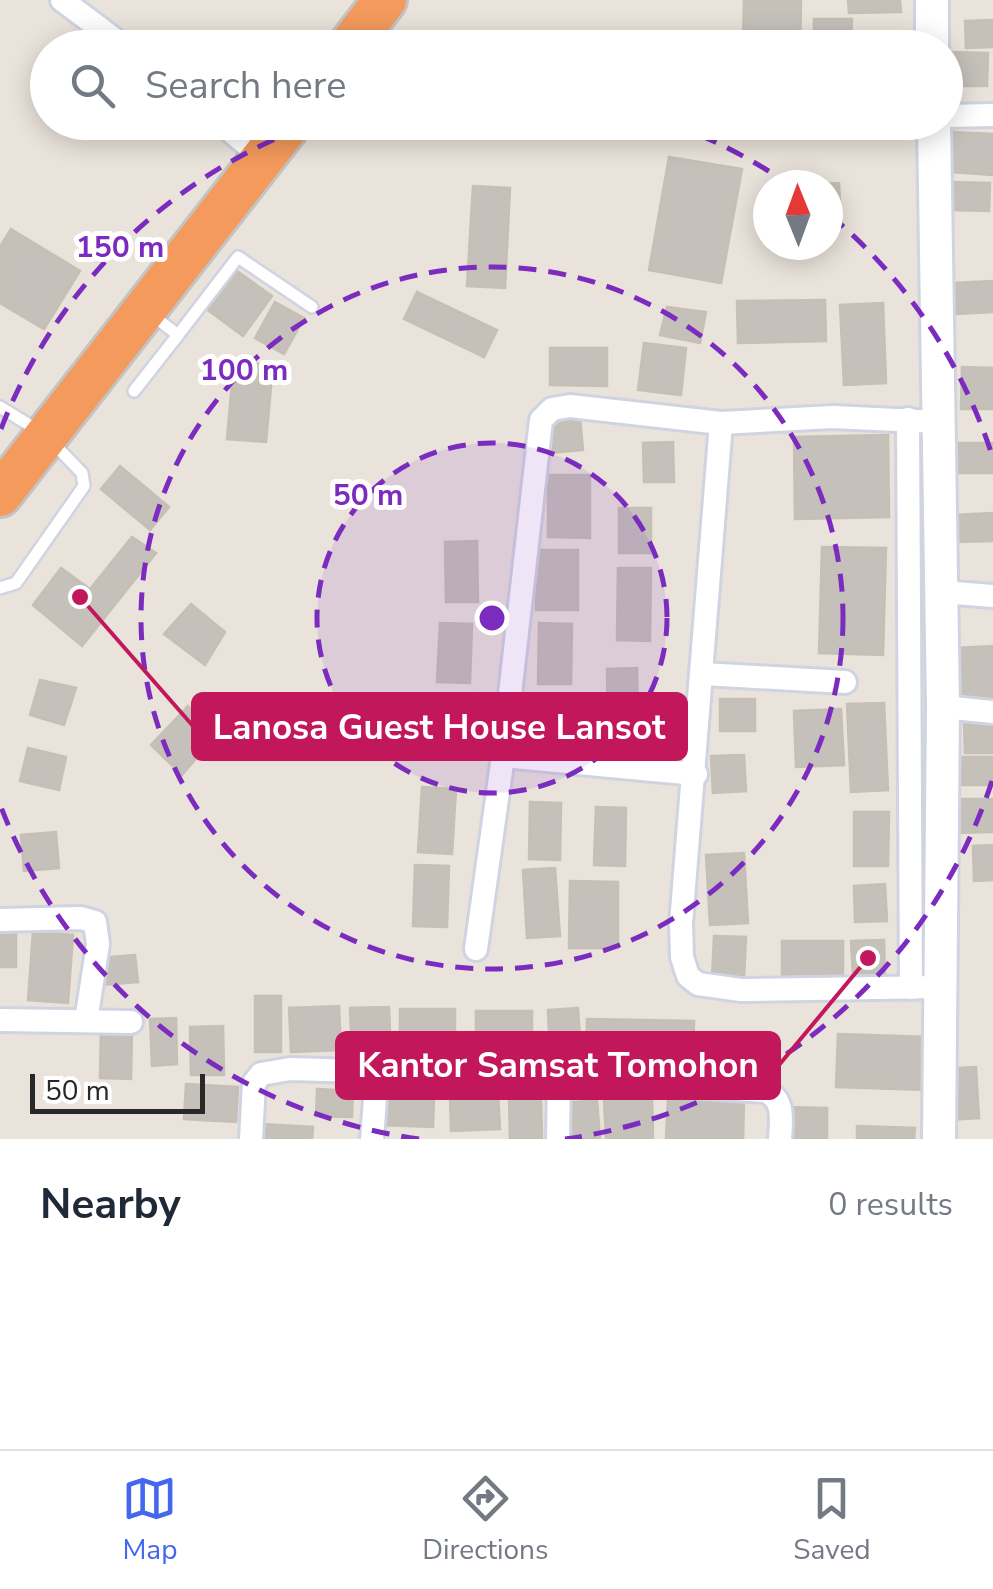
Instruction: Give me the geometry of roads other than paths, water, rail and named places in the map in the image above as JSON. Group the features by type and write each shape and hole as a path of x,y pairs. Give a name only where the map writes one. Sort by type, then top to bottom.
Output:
{"highway":[{"path":"362,30 385,0"},
{"path":"0,495 277,140"}],"street":[{"path":"62,0 102,30"},
{"path":"932,0 932,30"},
{"path":"963,116 993,116"},
{"path":"242,140 263,158"},
{"path":"933,140 924,420 926,988 939,1139"},
{"path":"476,949 503,756 541,420 552,409 570,406 722,423 832,416 924,420"},
{"path":"924,420 942,592 943,707 926,988"},
{"path":"722,423 681,924 682,957 688,976 698,984 741,990 926,988"},
{"path":"942,592 993,596"},
{"path":"703,674 845,682"},
{"path":"943,707 993,712"},
{"path":"503,756 696,774"},
{"path":"0,920 81,918 95,922 98,944 86,1021"},
{"path":"0,1020 131,1022"},
{"path":"250,1139 254,1082 260,1074 290,1069 560,1077 765,1091 773,1094 780,1108 780,1139"},
{"path":"372,1139 377,1073"},
{"path":"558,1139 560,1077"}],"lane":[{"path":"134,391 238,258 312,306"},
{"path":"145,309 178,335"},
{"path":"0,406 46,436 82,473 84,486 16,582 0,588"}],"place":[{"name":"Lanosa Guest House Lansot","path":"80,597"},
{"name":"Kantor Samsat Tomohon","path":"868,958"}]}
